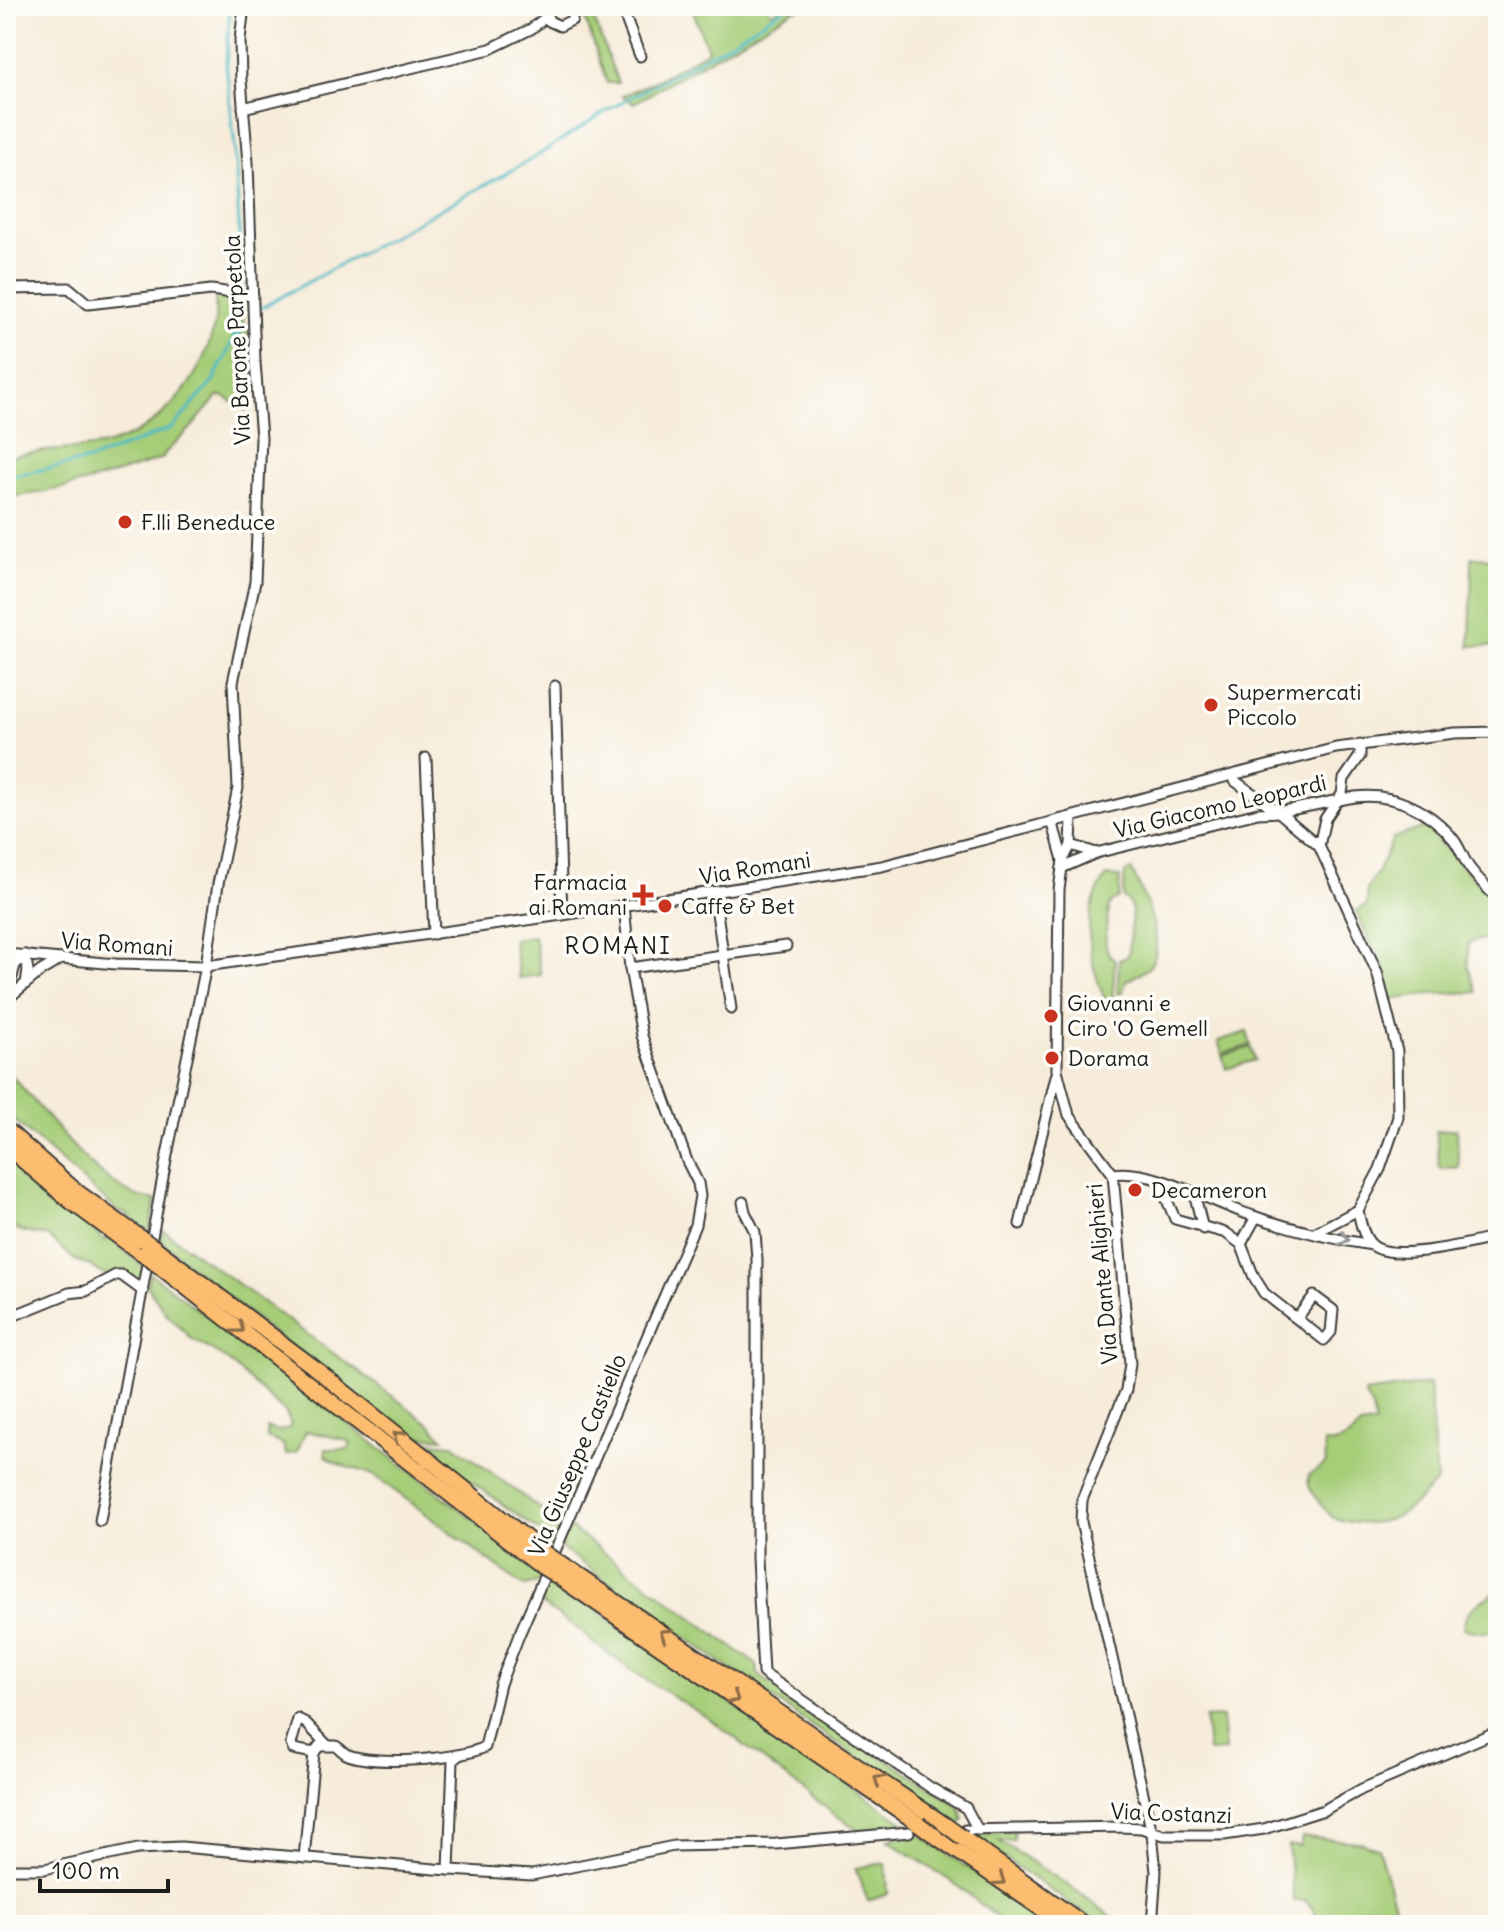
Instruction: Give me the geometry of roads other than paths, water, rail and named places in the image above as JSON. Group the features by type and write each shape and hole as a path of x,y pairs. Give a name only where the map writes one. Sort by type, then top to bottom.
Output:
{"highway":[{"path":"6,1129 143,1247"},
{"path":"6,1146 70,1201 156,1256 550,1564 914,1828 964,1834 1085,1925"},
{"path":"550,1564 940,1830 1065,1925"}],"street":[{"name":"Via Barone Parpetola","path":"100,1521 238,788 233,692 255,582 261,438 240,40 244,6"},
{"path":"243,108 490,49 531,29 547,11 552,24 565,25 572,20 573,6"},
{"path":"621,6 640,56"},
{"path":"6,289 69,288 88,304 211,290 253,296"},
{"path":"555,686 562,915"},
{"name":"Via Romani","path":"6,954 155,966 206,966 562,915 882,866 1336,748 1455,733 1498,732"},
{"name":"Via Giacomo Leopardi","path":"1062,864 1258,813 1280,813 1298,806 1338,800 1347,772 1360,756 1360,744"},
{"path":"426,758 434,934"},
{"path":"1234,775 1235,781 1319,846 1377,972 1397,1051 1399,1083 1396,1128 1380,1169 1358,1210 1316,1232"},
{"path":"1319,846 1322,826 1338,800 1384,797 1424,813 1454,840 1470,869 1498,899"},
{"name":"Via Dante Alighieri","path":"1062,864 1071,845 1072,818"},
{"name":"Via Dante Alighieri","path":"1053,824 1062,864 1058,916 1057,1070 1069,1115 1113,1174 1130,1364 1126,1390 1082,1500 1081,1522 1152,1833 1156,1872 1152,1925"},
{"name":"Via Giacomo Leopardi","path":"1071,845 1096,853"},
{"path":"714,892 731,1009"},
{"name":"Via Giuseppe Castiello","path":"459,1755 485,1747 500,1684 519,1635 695,1225 700,1196 698,1183 687,1161 642,1036 630,968 624,905"},
{"path":"630,968 786,946"},
{"path":"6,998 15,965 25,955"},
{"path":"25,955 28,970 25,985"},
{"path":"6,998 61,959"},
{"path":"6,970 10,984"},
{"path":"1020,1224 1057,1070"},
{"path":"1113,1174 1135,1173 1256,1217 1387,1251 1441,1248 1498,1237"},
{"path":"1159,1181 1175,1219 1226,1233 1241,1244 1264,1293 1324,1340 1331,1332 1333,1310 1314,1296 1297,1318"},
{"path":"1194,1192 1203,1229"},
{"path":"743,1202 755,1232 757,1259 757,1558 763,1673 931,1788 966,1808 978,1830"},
{"path":"1358,1210 1361,1224 1372,1245"},
{"path":"1241,1244 1256,1217"},
{"path":"6,1321 69,1293 86,1291 116,1275 121,1275 143,1291"},
{"path":"314,1753 293,1749 291,1744 298,1719 327,1745"},
{"name":"Via Costanzi","path":"964,1834 978,1830 1122,1827 1141,1828 1152,1833 1224,1835 1264,1829 1324,1810 1362,1789 1498,1731"},
{"path":"304,1858 314,1753 319,1746 336,1746 345,1754 393,1760 459,1755"},
{"path":"449,1870 453,1760 459,1755"},
{"path":"6,1869 44,1869 138,1849 181,1847 532,1875 697,1844 776,1844 914,1828"}],"waterway":[{"path":"230,6 226,63 243,292"},
{"path":"261,308 532,159 613,107 723,47 788,6"},
{"path":"6,477 90,460 172,428 212,383 233,341 242,299"},
{"path":"234,340 247,324"}],"place":[{"name":"F.lli Beneduce","path":"125,522"},
{"name":"Supermercati Piccolo","path":"1211,705"},
{"name":"Farmacia ai Romani","path":"643,895"},
{"name":"Caffe & Bet","path":"665,906"},
{"name":"Giovanni e Ciro 'O Gemell","path":"1051,1016"},
{"name":"Dorama","path":"1052,1058"},
{"name":"Decameron","path":"1135,1190"}],"district":[{"name":"ROMANI","path":"618,945"}]}
